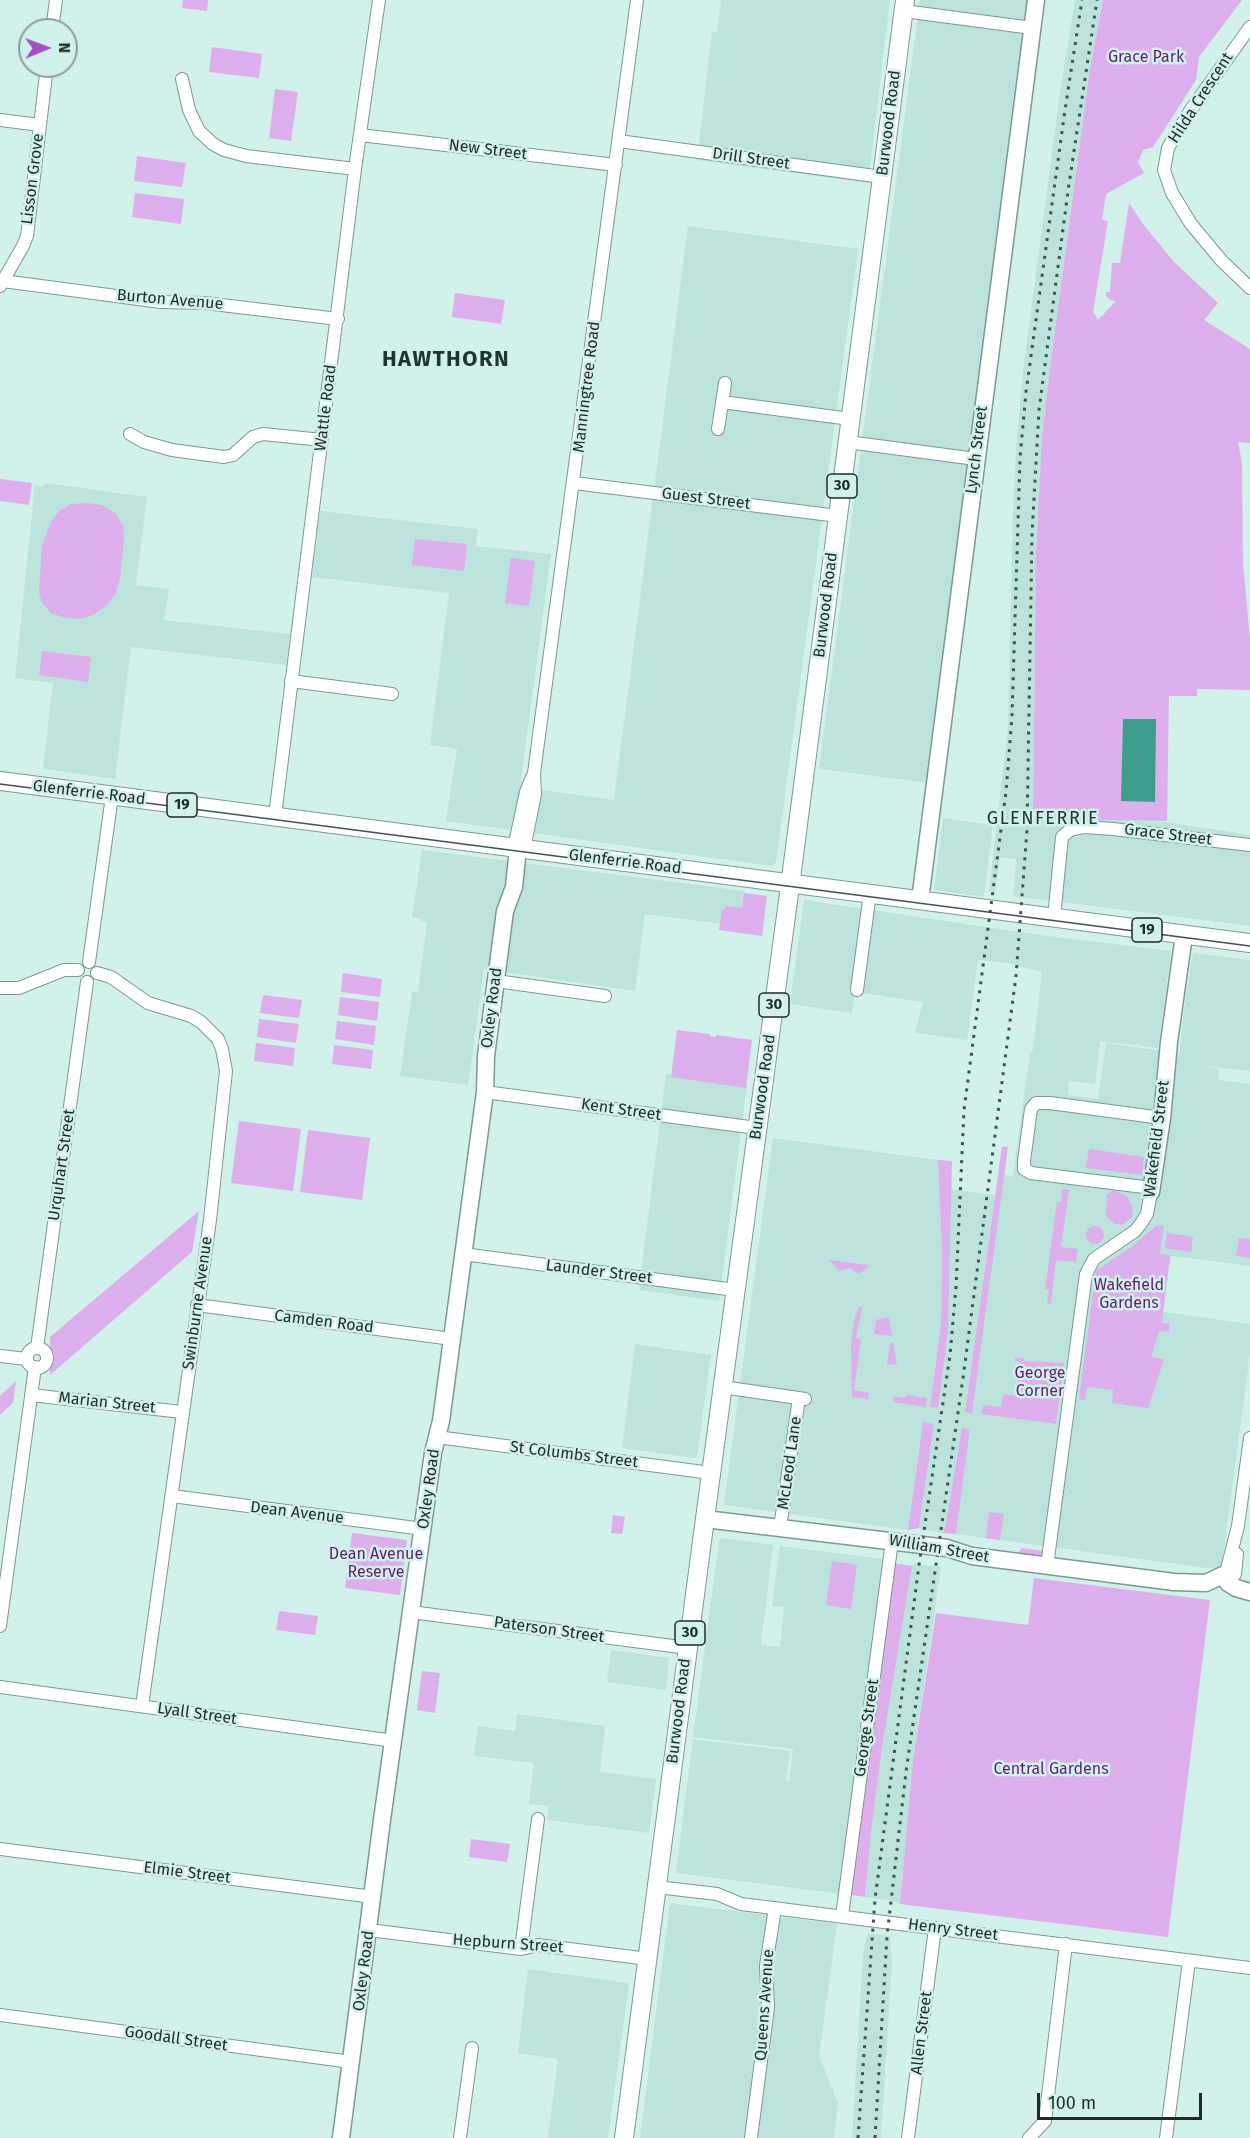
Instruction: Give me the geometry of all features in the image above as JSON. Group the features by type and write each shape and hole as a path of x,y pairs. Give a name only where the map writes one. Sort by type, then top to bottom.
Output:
{"main road":[{"name":"Burwood Road","path":"624,2138 904,6"},
{"name":"Glenferrie Road","path":"0,781 1250,943"}],"street":[{"path":"54,18 56,0"},
{"name":"Wattle Road","path":"274,816 379,0"},
{"name":"Manningtree Road","path":"516,848 526,792 534,773 637,0"},
{"name":"Lynch Street","path":"920,900 1036,0"},
{"path":"904,6 1032,28"},
{"name":"Hilda Crescent","path":"1250,27 1190,111 1168,148 1164,170 1172,193 1191,224 1221,260 1250,288"},
{"name":"Lisson Grove","path":"2,284 24,246 27,236 46,78"},
{"path":"182,79 189,110 199,131 213,144 224,150 246,156 356,169"},
{"path":"0,120 40,125"},
{"name":"New Street","path":"360,135 616,165"},
{"name":"Drill Street","path":"619,141 882,177"},
{"name":"Burton Avenue","path":"2,284 161,302 206,303 338,319"},
{"path":"718,429 725,383"},
{"path":"722,402 850,419"},
{"path":"130,434 144,442 163,448 224,457 233,455 258,435 270,434 322,440"},
{"path":"848,442 976,459"},
{"name":"Guest Street","path":"574,483 838,516"},
{"path":"291,681 392,694"},
{"path":"89,962 112,796"},
{"name":"Grace Street","path":"1054,917 1062,837 1070,830 1084,827 1113,829 1250,845"},
{"name":"Oxley Road","path":"341,2138 382,1820 436,1437 441,1421 485,1092 486,1056 505,911 514,887 516,848"},
{"path":"857,990 870,893"},
{"name":"Wakefield Street","path":"1047,1566 1086,1274 1094,1259 1135,1231 1147,1214 1162,1118 1169,1042 1185,934"},
{"path":"89,962 96,967 97,973 95,978 87,982 81,980 78,970 83,963 89,962"},
{"path":"0,988 19,988 64,970 78,970"},
{"name":"Swinburne Avenue","path":"97,973 111,977 148,1003 191,1016 210,1029 222,1049 226,1071 210,1220 142,1706"},
{"path":"496,981 605,996"},
{"name":"Urquhart Street","path":"37,1348 87,982"},
{"name":"Kent Street","path":"485,1092 757,1128"},
{"path":"1152,1190 1031,1173 1024,1169 1031,1110 1036,1103 1050,1103 1162,1118"},
{"name":"Launder Street","path":"463,1254 735,1290"},
{"name":"Camden Road","path":"197,1305 452,1338"},
{"path":"0,1356 31,1363 43,1365 46,1359 45,1353 37,1348 29,1352 31,1363 31,1395 0,1626"},
{"name":"McLeod Lane","path":"722,1387 802,1399 780,1528"},
{"name":"Marian Street","path":"31,1395 182,1412"},
{"name":"St Columbs Street","path":"436,1437 711,1473"},
{"path":"1250,1438 1238,1526 1226,1579 1237,1589 1250,1592"},
{"name":"Dean Avenue","path":"172,1496 423,1529"},
{"name":"William Street","path":"705,1519 956,1549 972,1556 1174,1582 1210,1589 1220,1587 1226,1579"},
{"name":"George Street","path":"842,1916 892,1541"},
{"name":"Paterson Street","path":"411,1612 688,1648"},
{"name":"Lyall Street","path":"0,1687 394,1741"},
{"path":"521,1949 538,1819"},
{"name":"Elmie Street","path":"0,1849 373,1897"},
{"name":"Henry Street","path":"657,1887 717,1894 741,1904 1250,1968"},
{"name":"Queens Avenue","path":"751,2138 768,2007 766,1966 775,1908"},
{"name":"Allen Street","path":"908,2138 935,1928"},
{"name":"Hepburn Street","path":"369,1930 521,1949 538,1944 648,1959"},
{"path":"1029,2138 1045,2121 1066,1944"},
{"path":"1166,2138 1189,1961"},
{"name":"Goodall Street","path":"0,2015 351,2062"},
{"path":"460,2138 472,2048"}],"shaded area":[{"path":"721,0 890,0 868,183 697,160 712,32 717,32"},
{"path":"920,0 1028,0 929,783 819,769"},
{"path":"1075,0 1103,0 1090,69 1042,437 1036,552 1033,818 1166,822 1250,835 1250,926 1013,896 1016,859 1000,858 995,892 989,891 1008,726 1013,508 1023,371 1060,93"},
{"path":"688,226 858,249 776,862 772,866 446,821 457,749 430,745 449,593 312,577 320,511 478,529 476,546 551,554 521,780 541,790 614,800"},
{"path":"47,483 147,497 136,585 169,589 164,620 290,634 286,665 131,647 115,779 43,769 53,683 15,678 35,485 40,487"},
{"path":"1123,719 1156,719 1155,802 1121,801"},
{"path":"943,818 993,825 984,897 934,890"},
{"path":"422,850 744,891 739,926 645,914 635,991 484,969 468,1085 400,1076 412,992 418,992 427,922 412,917"},
{"path":"804,900 1047,936 1171,951 1158,1048 1100,1041 1095,1084 1069,1081 1068,1095 1098,1099 1106,1043 1178,1053 1179,1058 1193,953 1250,960 1250,1071 1202,1066 1219,1069 1218,1080 1250,1084 1250,1266 1171,1256 1163,1312 1250,1324 1250,1354 1221,1570 956,1534 970,1429 943,1533 921,1529 919,1528 934,1424 923,1422 908,1530 724,1505 773,1138 938,1160 942,1254 941,1324 930,1407 938,1408 948,1331 951,1189 995,1195 965,1411 1004,1175 1013,1176 1030,1052 1033,1049 1042,972 1008,963 978,960 967,1040 915,1033 923,1002 855,992 852,1013 790,1004"},
{"path":"666,1074 747,1085 719,1301 639,1290"},
{"path":"635,1344 711,1355 697,1456 694,1458 622,1448"},
{"path":"722,1538 773,1545 761,1645 780,1647 784,1607 772,1606 780,1546 884,1559 841,1894 676,1873 693,1739 790,1751 786,1781 789,1781 793,1749 693,1737 719,1541"},
{"path":"915,1564 941,1567 913,1760 900,1904 865,1897 882,1748 912,1566"},
{"path":"611,1650 669,1658 666,1690 607,1682"},
{"path":"517,1714 605,1726 600,1772 656,1779 649,1833 547,1820 549,1806 529,1804 534,1763 474,1756 478,1726 515,1731"},
{"path":"670,1903 837,1924 819,2056 838,2103 834,2138 640,2138"},
{"path":"868,1933 890,1936 892,1961 881,2138 852,2138 863,1953"},
{"path":"528,1969 629,1983 608,2138 548,2138 558,2059 518,2053"}],"green space":[{"path":"183,0 208,0 207,11 182,8"},
{"name":"Grace Park","path":"1103,0 1242,0 1199,57 1196,80 1153,147 1143,150 1138,162 1144,173 1106,194 1102,220 1108,221 1093,312 1098,320 1116,301 1110,300 1106,292 1110,292 1112,263 1120,263 1129,203 1174,262 1218,303 1204,320 1250,349 1250,443 1238,442 1242,463 1243,563 1250,639 1250,690 1197,689 1197,696 1169,696 1167,821 1033,819 1036,552 1042,437 1090,69"},
{"path":"212,47 262,54 259,78 209,72"},
{"path":"275,89 298,92 291,141 269,138"},
{"path":"137,156 186,163 182,187 134,181"},
{"path":"135,193 184,199 181,224 132,217"},
{"path":"455,293 505,300 501,324 452,317"},
{"path":"0,479 32,483 29,505 0,501"},
{"path":"71,504 102,505 115,513 123,526 124,541 120,578 116,593 107,605 81,619 65,618 51,613 42,603 39,592 42,546 51,522 59,511"},
{"path":"415,539 467,544 464,571 412,565"},
{"path":"511,558 535,561 529,606 505,603"},
{"path":"42,651 91,657 88,682 39,675"},
{"path":"744,893 767,896 762,936 719,930 722,909 725,909 725,906 742,908"},
{"path":"343,973 382,979 380,997 341,992"},
{"path":"263,995 302,1000 299,1018 260,1013"},
{"path":"340,997 379,1002 377,1021 338,1015"},
{"path":"259,1019 299,1024 296,1043 257,1037"},
{"path":"337,1021 376,1026 374,1045 335,1039"},
{"path":"677,1030 710,1034 715,1037 716,1035 752,1040 746,1088 671,1077"},
{"path":"256,1043 295,1048 293,1066 254,1061"},
{"path":"334,1045 373,1050 371,1069 332,1064"},
{"path":"239,1121 301,1129 293,1191 231,1183"},
{"path":"308,1130 370,1138 362,1200 300,1192"},
{"path":"1002,1146 1008,1147 972,1413 965,1412"},
{"path":"1089,1149 1144,1157 1142,1175 1086,1168"},
{"path":"938,1160 952,1161 948,1331 938,1408 930,1407 941,1324 942,1254"},
{"path":"1062,1189 1069,1190 1061,1247 1078,1249 1076,1262 1056,1260 1051,1304 1047,1303 1049,1290 1045,1289 1057,1202 1061,1202"},
{"path":"1114,1190 1127,1196 1133,1208 1132,1217 1122,1225 1115,1224 1106,1213 1107,1194"},
{"path":"199,1211 192,1252 50,1375 50,1337"},
{"name":"Wakefield Gardens","path":"1157,1225 1164,1226 1160,1254 1170,1255 1162,1323 1170,1324 1169,1332 1159,1331 1151,1357 1164,1359 1148,1408 1112,1403 1113,1390 1087,1387 1085,1400 1079,1399 1096,1271 1135,1244"},
{"path":"1095,1226 1101,1229 1104,1235 1101,1241 1095,1244 1089,1241 1086,1235 1089,1229"},
{"path":"1167,1233 1193,1237 1191,1252 1165,1248"},
{"path":"1239,1238 1250,1239 1250,1258 1236,1256"},
{"path":"829,1260 868,1265 868,1267 859,1274 850,1268 839,1271"},
{"path":"859,1307 862,1307 856,1338 861,1339 854,1390 869,1393 868,1399 852,1397 851,1344 854,1321"},
{"path":"889,1317 892,1336 874,1334 876,1320"},
{"path":"890,1343 893,1343 897,1365 887,1364"},
{"name":"George Corner","path":"1015,1358 1024,1358 1024,1361 1064,1363 1056,1424 982,1414 983,1405 1001,1407 1003,1394 1017,1396 1020,1362 1015,1361"},
{"path":"16,1381 13,1403 0,1415 0,1396"},
{"path":"906,1395 927,1398 926,1407 893,1402 894,1396 905,1398"},
{"path":"923,1422 934,1424 919,1528 908,1530"},
{"path":"962,1428 970,1429 956,1534 943,1533 946,1524"},
{"path":"989,1512 1004,1514 1000,1540 986,1538"},
{"path":"613,1515 625,1517 622,1534 611,1533"},
{"name":"Dean Avenue Reserve","path":"352,1533 407,1540 400,1595 345,1588"},
{"path":"1022,1548 1044,1551 1043,1556 1016,1555"},
{"path":"832,1561 857,1565 851,1609 826,1605"},
{"path":"892,1563 912,1566 882,1748 865,1897 847,1894"},
{"name":"Central Gardens","path":"1034,1578 1210,1600 1168,1937 900,1904 913,1760 936,1613 1028,1625"},
{"path":"279,1611 318,1616 315,1635 276,1630"},
{"path":"422,1671 440,1673 435,1713 417,1710"},
{"path":"471,1839 510,1844 507,1862 469,1857"}],"tram line":[{"path":"0,784 1250,946"}],"railway":[{"path":"858,2138 875,1899 919,1565 950,1355 956,1287 964,1110 1006,792 1012,716 1020,458 1026,392 1082,0"},
{"path":"875,2138 887,1936 906,1772 963,1378 1016,976 1027,830 1032,534 1039,410 1069,184 1097,0"}],"district":[{"name":"HAWTHORN","path":"446,360"},
{"name":"GLENFERRIE","path":"1043,819"}]}
